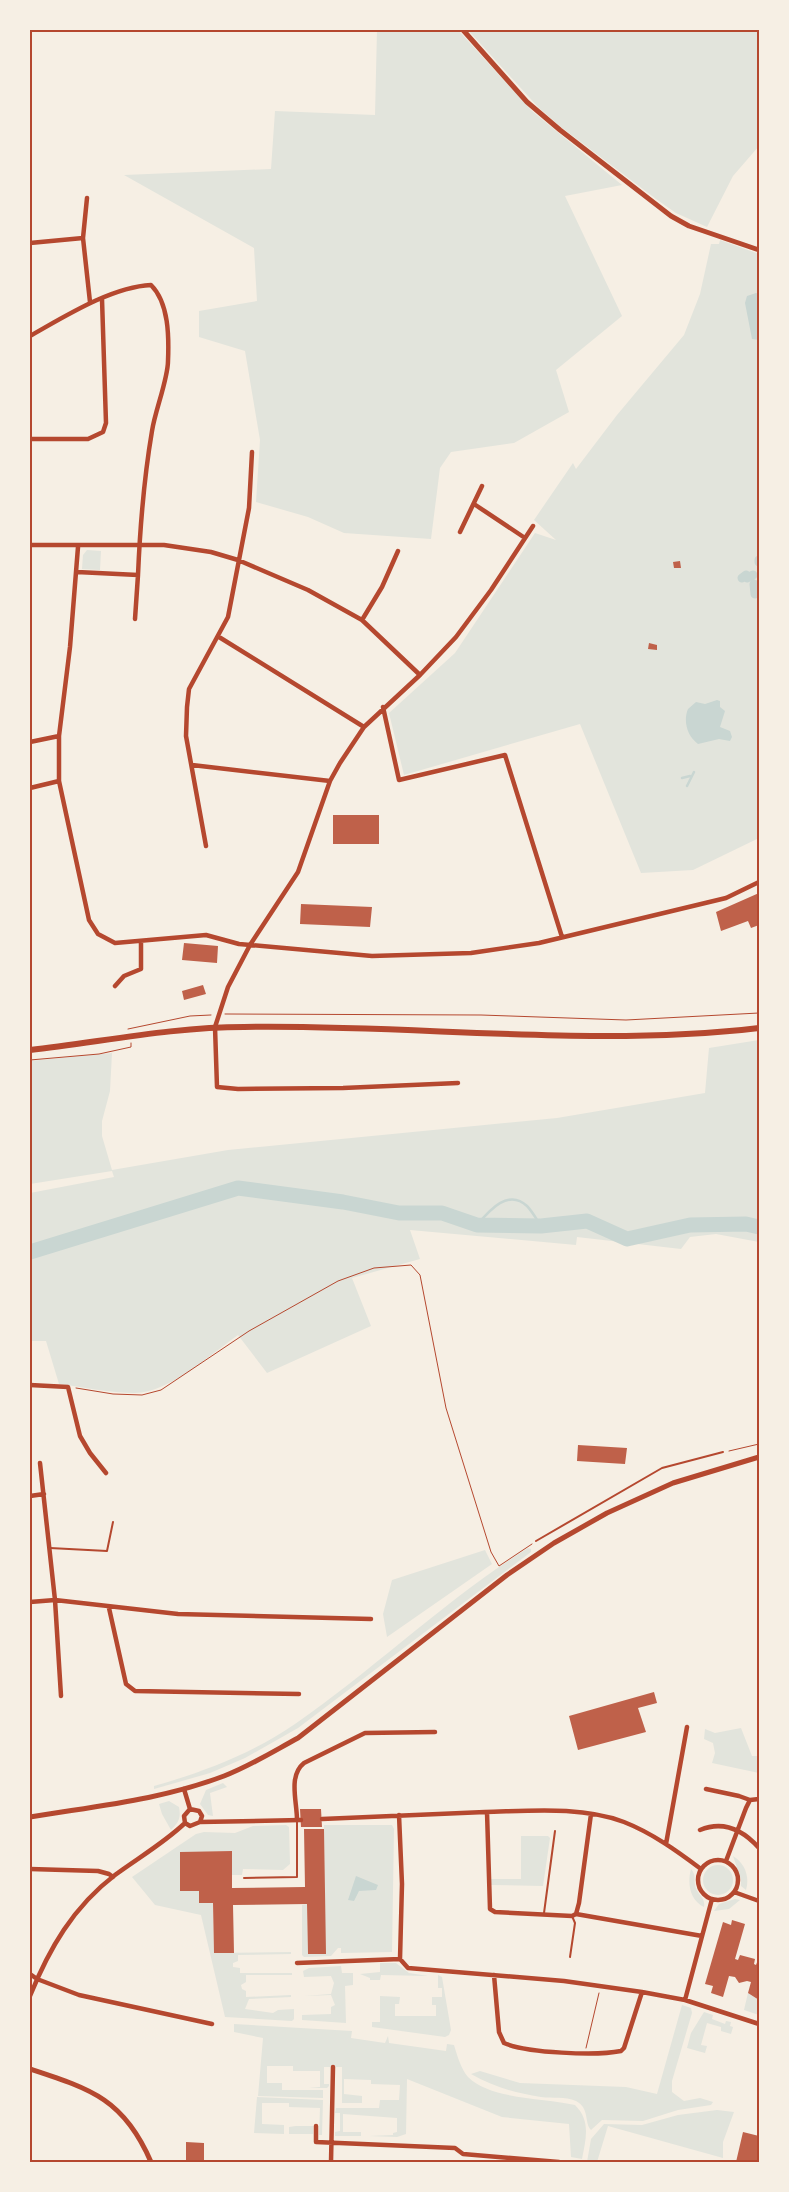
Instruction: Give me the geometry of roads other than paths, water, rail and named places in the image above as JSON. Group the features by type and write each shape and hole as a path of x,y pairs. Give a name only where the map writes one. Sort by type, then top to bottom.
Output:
{"main road":[{"path":"30,1050 215,1027 293,1027 604,1036 668,1036 759,1028"}],"street":[{"path":"463,30 527,102 671,216 689,226 759,250"},
{"path":"87,198 82,238 90,302"},
{"path":"30,243 82,238"},
{"path":"30,336 90,302 141,286 152,285 162,301 168,329 168,364 151,435 139,544 135,619"},
{"path":"30,439 88,439 98,436 103,432 106,423 102,299"},
{"path":"206,846 186,736 189,690 228,617 249,508 252,452"},
{"path":"460,532 482,486"},
{"path":"474,504 525,538"},
{"path":"458,1084 238,1089 217,1086 215,1027 228,988 250,945 298,872 330,780 364,727 420,675 456,637 492,590 534,526"},
{"path":"30,545 139,544 183,546 238,560 308,590 362,620 420,675"},
{"path":"78,546 77,572 59,736 59,781 90,924 105,940 141,942 206,935 250,945 372,956 471,953 539,943 726,898 759,882"},
{"path":"362,620 382,587 398,551"},
{"path":"77,572 138,575"},
{"path":"219,637 364,727"},
{"path":"383,708 399,780 504,755 562,937"},
{"path":"30,742 59,736"},
{"path":"192,765 330,780"},
{"path":"30,788 59,781"},
{"path":"114,986 124,976 141,968 141,942"},
{"path":"30,1386 68,1387 80,1436 90,1453 106,1473"},
{"path":"30,1817 119,1804 184,1789 225,1776 298,1738 507,1575 580,1528 673,1484 759,1457"},
{"path":"40,1462 55,1600 61,1696"},
{"path":"30,1496 44,1494"},
{"path":"30,1602 55,1600 109,1608 178,1614 371,1619"},
{"path":"109,1608 126,1684 135,1691 299,1694"},
{"path":"666,1844 687,1727"},
{"path":"185,1823 190,1826 200,1822 299,1820 294,1779 296,1769 304,1763 365,1733 435,1732"},
{"path":"706,1788 750,1800 759,1799"},
{"path":"184,1789 190,1808"},
{"path":"726,1861 750,1800"},
{"path":"190,1808 199,1811 202,1816 200,1822"},
{"path":"185,1823 184,1816 190,1808"},
{"path":"322,1819 487,1812 542,1811 592,1814 624,1822 666,1844 701,1869"},
{"path":"487,1812 490,1909 495,1912 574,1915 702,1936"},
{"path":"574,1915 592,1814"},
{"path":"399,1815 402,1884 400,1959 408,1968 564,1981 642,1992 686,2000 699,2006 759,2024"},
{"path":"30,1996 50,1948 72,1917 95,1892 113,1877 171,1837 185,1823"},
{"path":"700,1830 721,1826 738,1829 746,1834 759,1848"},
{"path":"712,1861 726,1861 736,1871 738,1878 734,1892 724,1899 712,1899 701,1890 699,1876 701,1869 712,1861"},
{"path":"30,1869 98,1871 113,1877"},
{"path":"734,1892 759,1901"},
{"path":"686,2000 712,1899"},
{"path":"297,1963 400,1959"},
{"path":"30,1974 36,1979 79,1994 212,2024"},
{"path":"494,1975 499,2032 504,2043 584,2053 615,2052 624,2048 642,1992"},
{"path":"331,2162 333,2067"},
{"path":"30,2069 73,2083 101,2096 133,2126 151,2162"},
{"path":"316,2126 316,2142 455,2148 463,2154 559,2162"}],"lane":[{"path":"536,1541 662,1468 723,1452"},
{"path":"50,1548 107,1551 113,1522"},
{"path":"244,1878 297,1877 299,1820"},
{"path":"543,1915 555,1831"},
{"path":"570,1957 575,1923 574,1915"}],"waterway":[{"path":"742,578 746,575 747,578 753,575"},
{"path":"754,584 755,594"},
{"path":"687,786 694,772"},
{"path":"682,778 690,776"},
{"path":"30,1252 238,1188 343,1202 399,1213 442,1213 477,1225 541,1226 587,1221 627,1239 690,1225 746,1224 759,1227"},
{"path":"477,1225 493,1208 506,1200 513,1199 527,1206 541,1226"}]}
